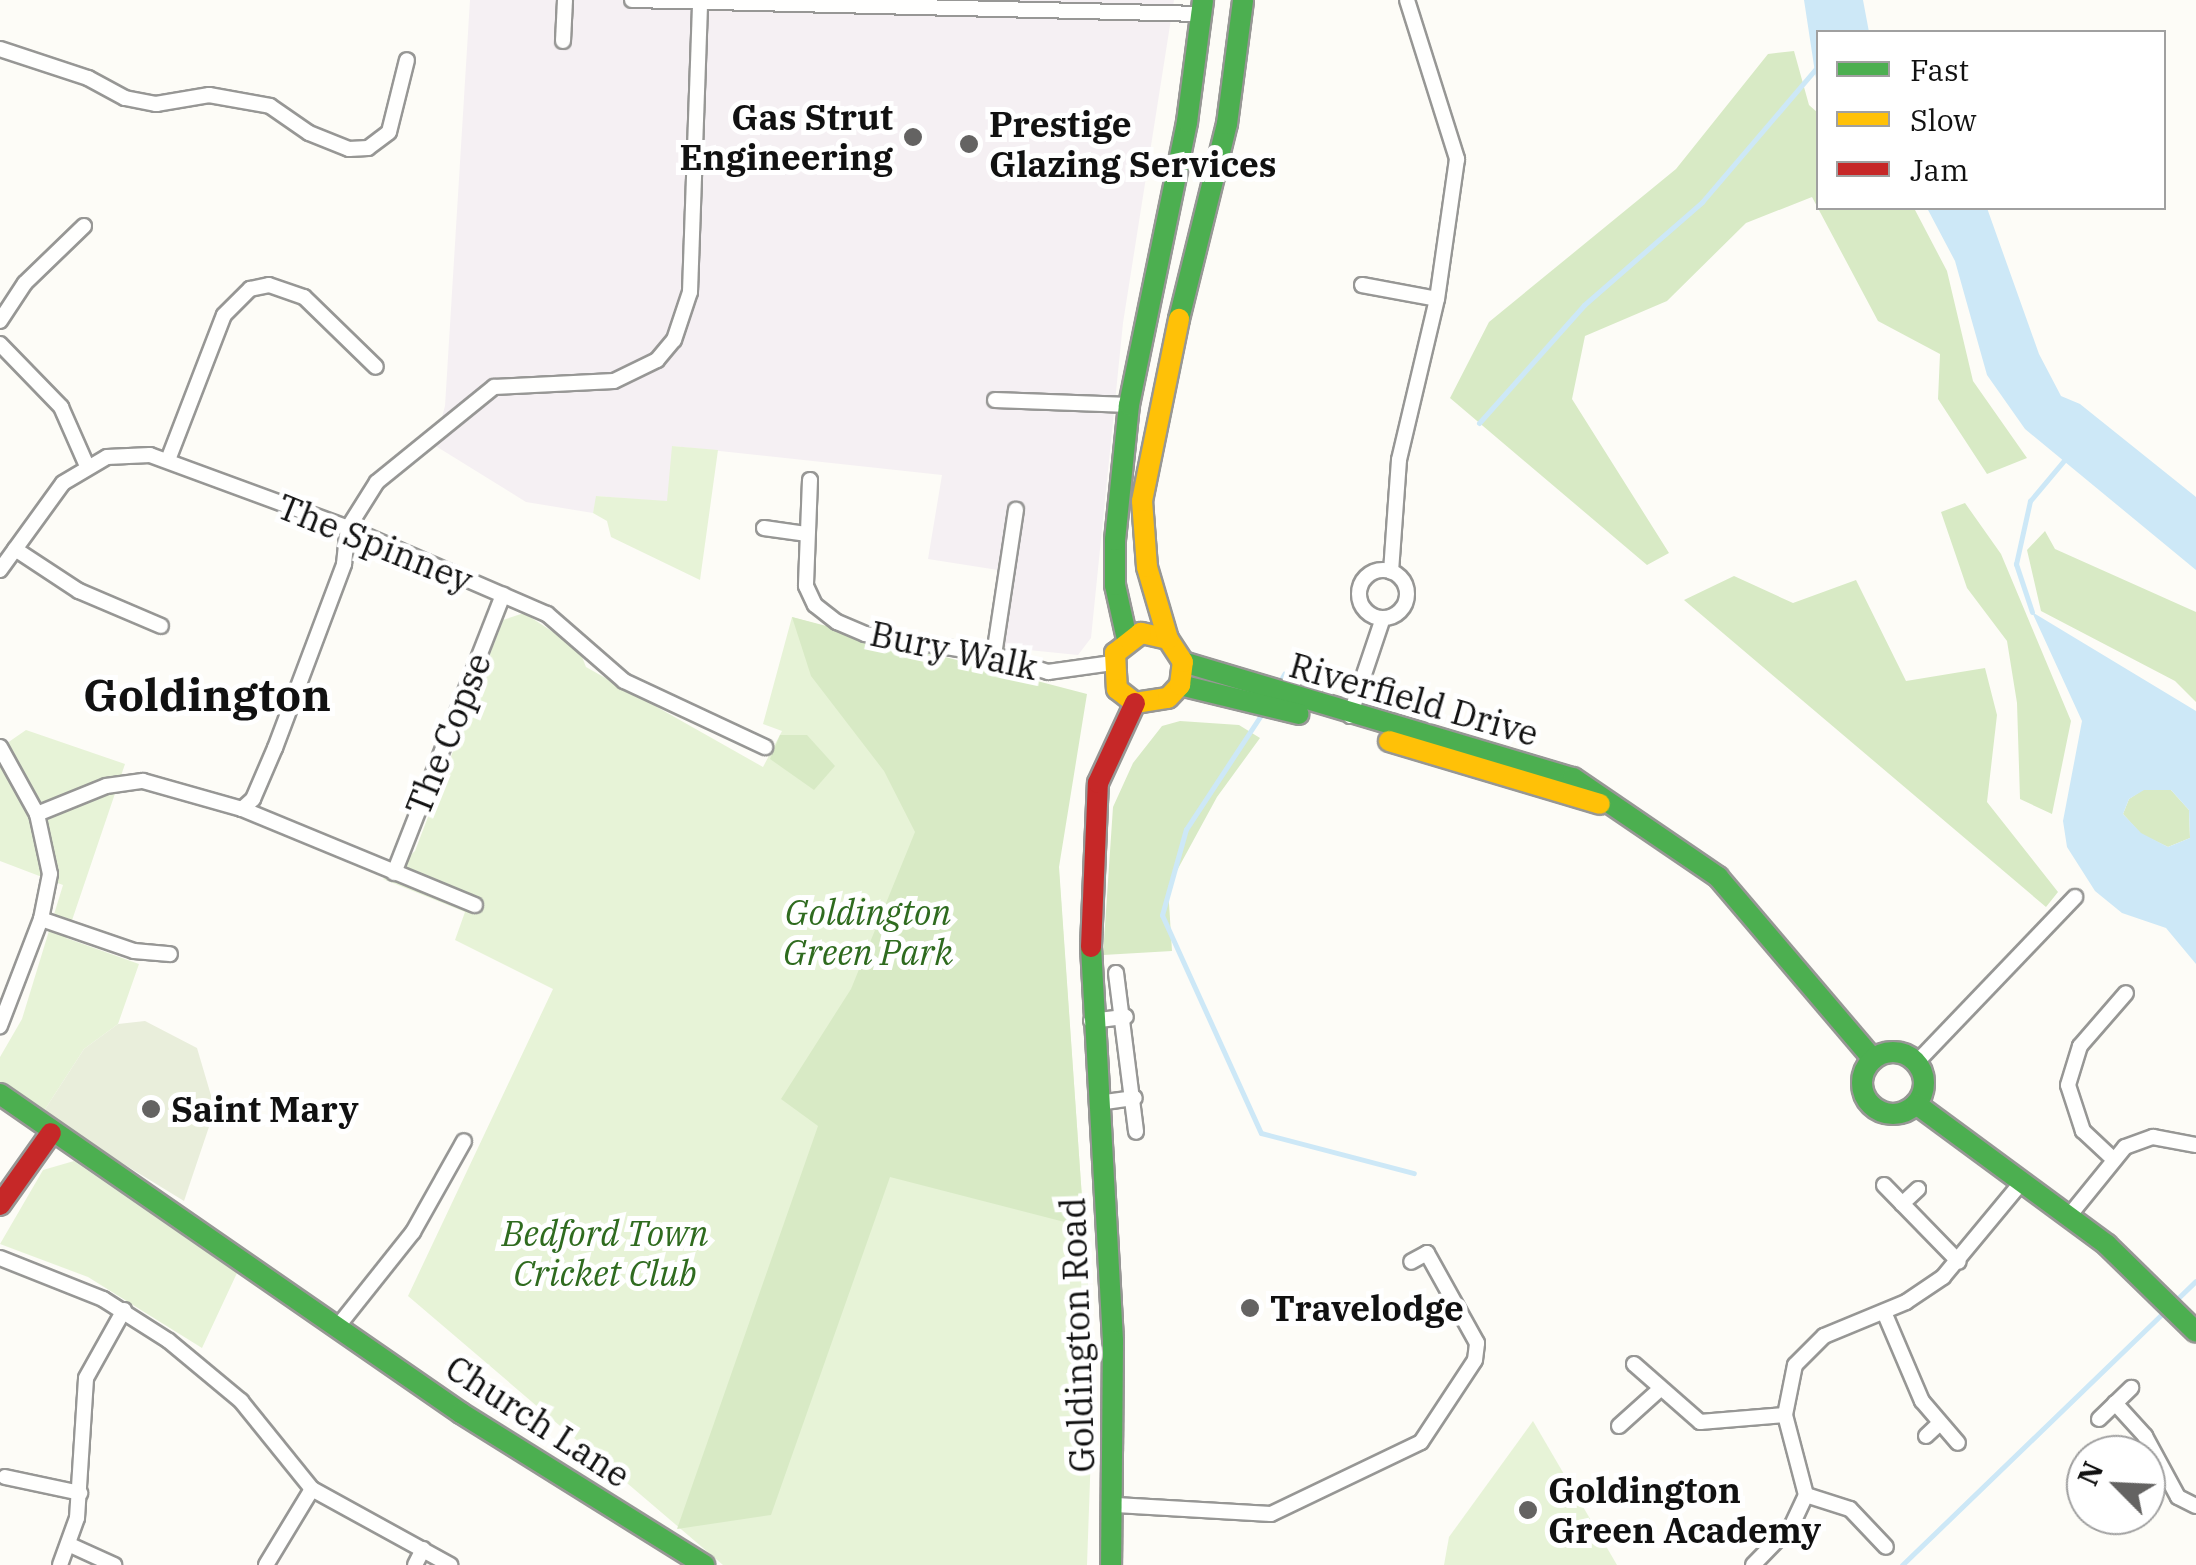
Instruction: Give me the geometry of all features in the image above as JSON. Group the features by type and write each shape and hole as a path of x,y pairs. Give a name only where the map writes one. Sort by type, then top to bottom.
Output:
{"street":[{"path":"563,41 565,0"},
{"path":"632,0 1202,7 1187,122 1129,405 1115,555 1127,639"},
{"path":"1168,639 1141,634 1127,639 1112,662 1117,689 1135,703 1168,698 1180,685 1183,662 1168,639 1148,567 1142,501 1154,421 1227,124 1243,0"},
{"path":"1391,572 1368,575 1359,588 1367,612 1383,618 1395,614 1407,596 1391,572 1399,460 1436,299 1457,160 1406,0"},
{"path":"242,809 254,799 275,748 344,564 348,528 377,482 474,398 519,381 614,381 649,366 674,340 690,292 700,3"},
{"path":"0,49 88,78 125,98 156,104 209,96 270,106 309,133 349,148 368,148 389,132 407,60"},
{"path":"0,321 25,284 84,226"},
{"path":"168,460 224,315 250,290 269,285 304,296 376,367"},
{"path":"1362,285 1436,299"},
{"path":"0,344 61,407 87,466"},
{"path":"995,400 1129,405"},
{"name":"The Spinney","path":"0,570 63,482 87,466 131,454 168,460 348,528 547,614 624,681 765,747"},
{"name":"Bury Walk","path":"810,480 806,586 815,605 838,622 922,646 994,655 1048,672 1112,662"},
{"path":"994,655 1016,510"},
{"path":"764,528 806,534"},
{"path":"15,550 79,592 162,626"},
{"name":"The Copse","path":"394,873 503,595"},
{"path":"1350,716 1383,618"},
{"name":"Riverfield Drive","path":"1183,662 1206,678 1622,810"},
{"name":"Riverfield Drive","path":"1180,685 1206,678"},
{"name":"Riverfield Drive","path":"1242,690 1573,778 1718,876 1873,1059"},
{"name":"Goldington Road","path":"1111,1565 1116,1505 1091,1020 1098,783 1135,703"},
{"path":"0,746 37,814 50,874 42,919 0,1026"},
{"path":"37,814 106,786 143,781 242,809 474,904"},
{"path":"1916,1062 2074,897"},
{"path":"42,919 134,951 170,954"},
{"path":"1116,973 1126,1017 1136,1132"},
{"path":"2112,1158 2083,1132 2068,1085 2080,1046 2126,993"},
{"path":"1091,1020 1126,1017"},
{"path":"1890,1052 1916,1062 1924,1088 1916,1104 1890,1114 1872,1106 1862,1080 1873,1059 1890,1052"},
{"name":"Church Lane","path":"0,1094 51,1133 339,1326 461,1413 704,1565"},
{"path":"1098,1103 1134,1098"},
{"path":"1916,1104 2070,1216 2163,1297 2191,1327"},
{"path":"0,1205 51,1133"},
{"path":"2070,1216 2112,1158 2153,1136 2196,1145"},
{"path":"339,1326 413,1232 464,1141"},
{"path":"1753,1565 1792,1525 1806,1495 1784,1415 1789,1378 1806,1351 1824,1336 1929,1289 1959,1262 2022,1182"},
{"path":"1884,1185 1959,1262"},
{"path":"1902,1204 1918,1188"},
{"path":"1116,1505 1271,1514 1421,1442 1475,1360 1477,1343 1427,1253 1411,1262"},
{"path":"0,1258 124,1310 215,1377 312,1489 450,1565"},
{"path":"60,1565 80,1492 86,1378 124,1310"},
{"path":"1884,1312 1907,1375 1939,1424 1958,1443"},
{"path":"1634,1364 1659,1390 1700,1422 1784,1415"},
{"path":"2099,1419 2131,1388"},
{"path":"1619,1426 1659,1390"},
{"path":"2115,1403 2145,1436 2178,1497 2196,1506"},
{"path":"1926,1436 1939,1424"},
{"path":"5,1477 80,1492"},
{"path":"266,1565 312,1489"},
{"path":"1806,1495 1850,1509 1886,1546"},
{"path":"68,1544 114,1565"},
{"path":"415,1565 423,1548"}],"shaded area":[{"path":"470,0 1174,0 1123,323 1091,638 1078,655 989,646 998,570 928,559 942,475 673,446 668,502 597,496 593,513 526,502 434,445 445,406"}],"green space":[{"path":"1794,51 1809,105 1816,111 1816,205 1812,197 1746,223 1667,301 1585,336 1572,399 1669,553 1647,565 1450,398 1489,322 1676,169 1768,54"},
{"path":"1819,210 1915,210 1947,271 1973,381 2027,458 1987,474 1938,399 1940,354 1878,321"},
{"path":"672,446 718,450 700,580 611,537 607,521 593,513 596,496 667,501"},
{"path":"1965,503 2001,554 2071,721 2052,814 2020,799 2017,703 2007,641 1967,588 1941,512"},
{"path":"2045,531 2055,549 2196,612 2196,702 2175,681 2041,611 2027,550"},
{"path":"1734,576 1793,603 1856,580 1906,681 1985,668 1997,715 1987,802 2058,892 2046,907 1684,600"},
{"name":"Goldington Green Park","path":"524,613 579,649 586,667 763,767 782,731 763,724 792,617 1065,694 1056,829 1094,1368 1087,1565 723,1565 408,1296 553,989 455,940 465,912 383,879 415,851 503,620"},
{"path":"792,617 1087,694 1059,867 1084,1227 890,1177 771,1515 677,1529 818,1126 781,1099 851,989 915,832 884,771 811,676"},
{"path":"1180,721 1239,725 1260,738 1217,797 1168,887 1172,951 1103,955 1113,807 1133,763 1162,726"},
{"path":"26,730 125,764 66,938 139,964 118,1024 84,1049 42,1114 0,1083 0,1057 22,1019 63,885 0,861 0,748"},
{"path":"780,735 807,735 835,766 814,790 770,759"},
{"path":"2144,789 2171,790 2189,810 2190,838 2168,847 2141,834 2123,814 2129,799"},
{"path":"145,1021 197,1048 215,1109 184,1201 42,1114 84,1049 118,1024"},
{"path":"74,1161 237,1273 202,1348 88,1277 0,1244 43,1170"},
{"name":"Goldington Green Academy","path":"1533,1421 1617,1565 1444,1565 1449,1537"}],"water":[{"path":"1804,0 1863,0 1869,30 1816,30 1816,79"},
{"path":"1928,210 1988,210 2039,354 2061,396 2080,404 2196,497 2196,570 2025,429 1987,375 1955,261"},
{"path":"2032,612 2196,711 2196,964 2166,928 2122,913 2095,891 2067,847 2063,821 2082,721","holes":["2144,790 2171,790 2189,810 2190,838 2168,847 2141,833 2123,814 2129,799"]}],"waterway":[{"path":"1479,423 1584,305 1702,202 1816,68"},
{"path":"2032,612 2016,564 2030,501 2066,458"},
{"path":"1278,685 1284,674"},
{"path":"1263,712 1186,829 1162,915 1261,1133 1414,1173"},
{"path":"2174,1302 2196,1281"},
{"path":"1902,1565 2166,1310"}],"traffic: fast":[{"path":"1127,639 1115,585 1115,540 1129,405 1187,122 1203,0"},
{"path":"1179,319 1227,124 1243,0"},
{"path":"1183,662 1573,778 1718,877 1873,1059"},
{"path":"1180,685 1299,714"},
{"path":"1091,947 1113,1341 1111,1565"},
{"path":"1893,1052 1915,1061 1924,1083 1915,1105 1893,1114 1871,1105 1862,1083 1871,1061 1893,1052"},
{"path":"0,1094 461,1413 704,1565"},
{"path":"1916,1104 2107,1245 2196,1332"}],"traffic: slow":[{"path":"1168,639 1141,633 1115,653 1117,689 1135,703 1168,698 1180,685 1183,662 1168,639 1147,567 1142,501 1179,319"},
{"path":"1389,741 1600,804"}],"traffic: jam":[{"path":"1091,947 1098,783 1135,703"},
{"path":"0,1205 51,1133"}],"place":[{"name":"Gas Strut Engineering","path":"913,137"},
{"name":"Prestige Glazing Services","path":"969,144"},
{"name":"Saint Mary","path":"151,1109"},
{"name":"Travelodge","path":"1250,1308"},
{"name":"Goldington Green Academy","path":"1528,1510"}],"district":[{"name":"Goldington","path":"207,695"}],"park label":[{"name":"Bedford Town Cricket Club","path":"605,1253"}]}
